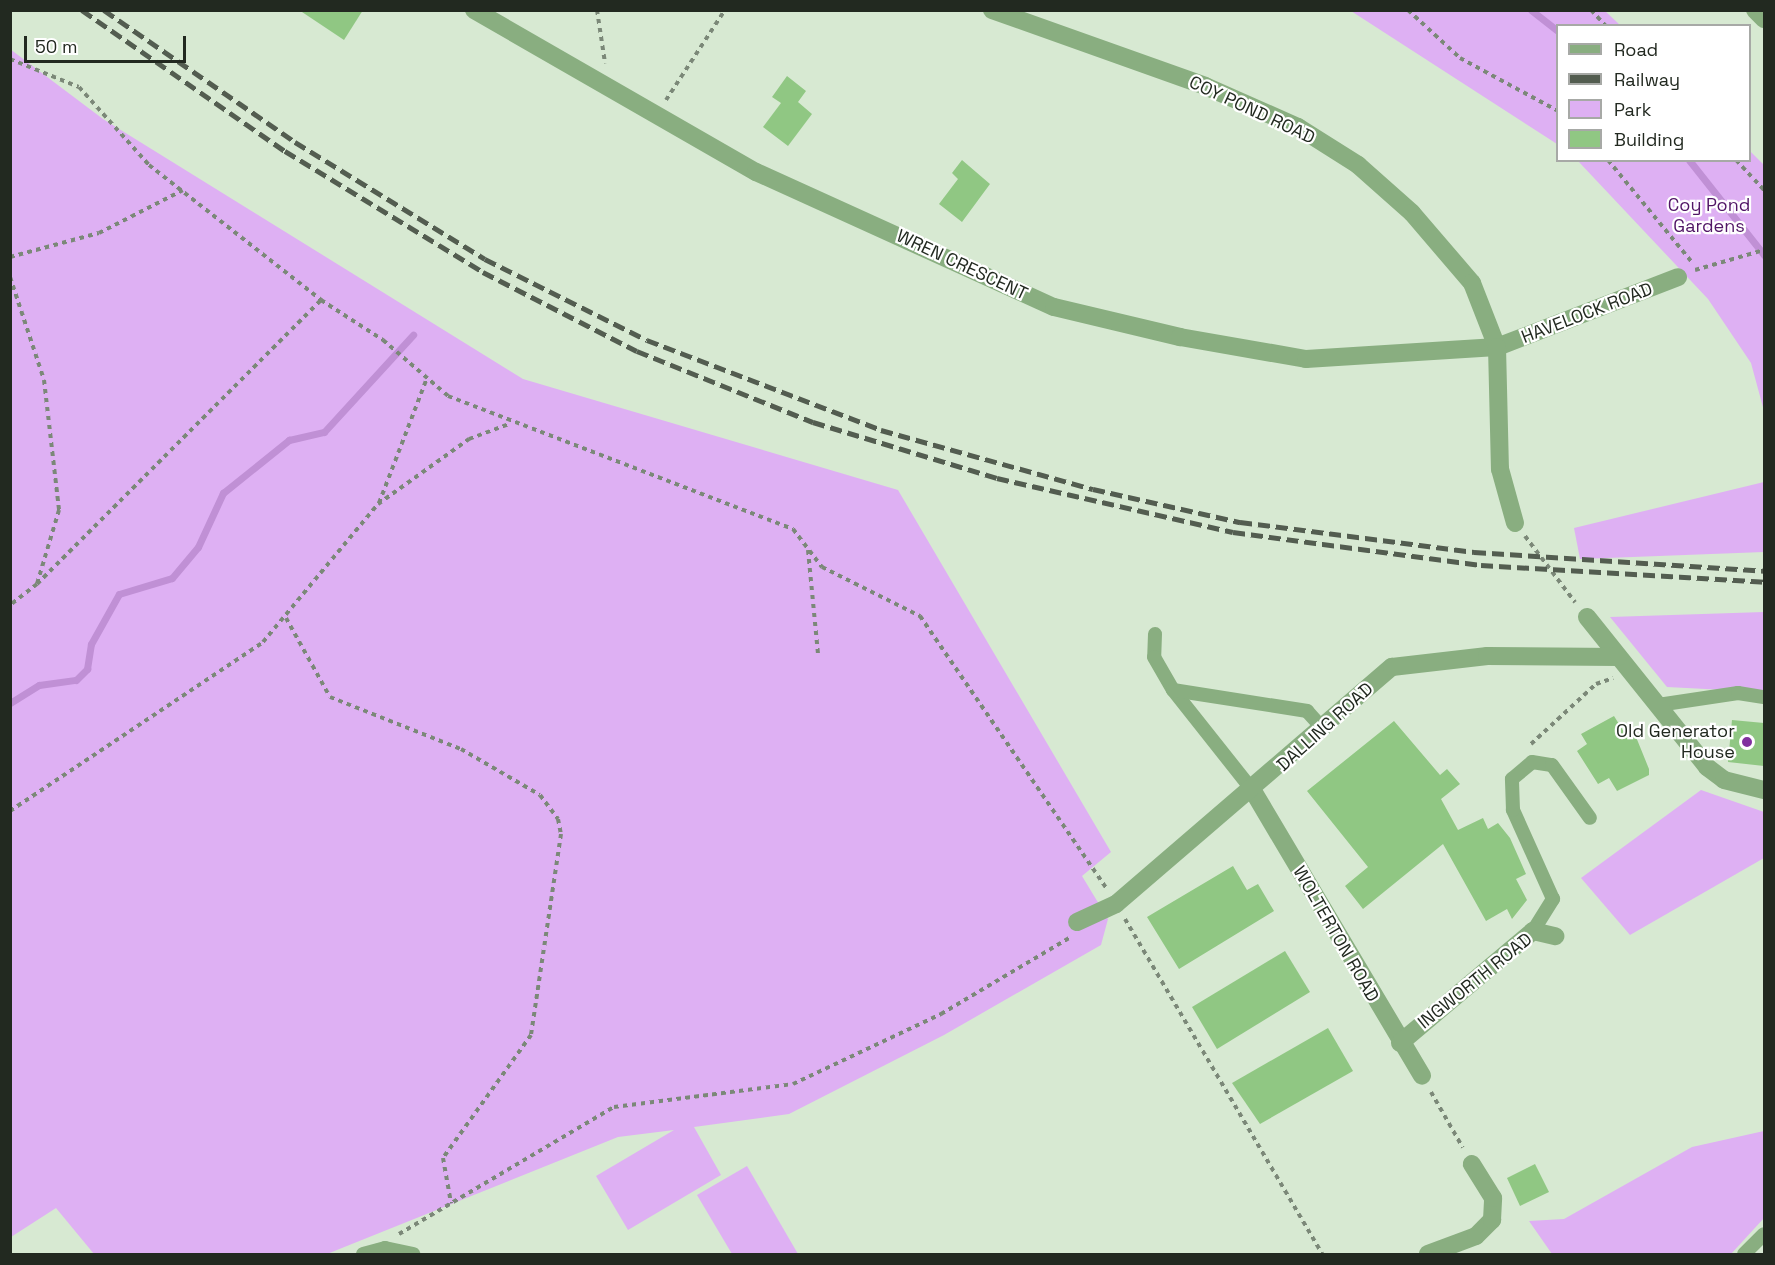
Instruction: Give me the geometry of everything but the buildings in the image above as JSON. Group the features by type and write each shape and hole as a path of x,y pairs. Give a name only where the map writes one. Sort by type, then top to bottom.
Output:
{"street":[{"name":"WREN CRESCENT","path":"474,10 756,172 1054,307 1306,358 1497,347"},
{"name":"COY POND ROAD","path":"992,10 1205,86 1298,127 1358,165 1412,213 1472,282 1497,347 1500,469 1515,523"},
{"path":"1755,10 1764,19"},
{"name":"HAVELOCK ROAD","path":"1497,347 1585,317 1678,277"},
{"path":"1587,617 1630,672 1724,780 1764,790"},
{"name":"DALLING ROAD","path":"1077,922 1116,904 1253,791 1392,667 1487,656 1618,657"},
{"name":"WOLTERTON ROAD","path":"1253,791 1400,1043 1426,1082"},
{"name":"INGWORTH ROAD","path":"1400,1043 1533,931 1555,936"},
{"path":"1428,1254 1476,1236 1492,1220 1493,1198 1472,1164"}],"lane":[{"path":"1155,634 1154,657 1173,690 1253,791"},
{"path":"1173,690 1307,711 1324,729"},
{"path":"1658,705 1738,693 1764,697"},
{"path":"1533,931 1553,900 1513,810 1512,779 1532,762 1552,765 1590,818"},
{"path":"1744,1254 1764,1234"},
{"path":"364,1254 385,1248 413,1254"}],"path":[{"path":"597,10 605,64"},
{"path":"656,113 725,10"},
{"path":"1408,10 1460,58 1556,110"},
{"path":"1591,10 1604,24"},
{"path":"10,59 79,87 149,165 321,300 383,340 448,396 510,424 793,529 822,567 920,616 1097,873"},
{"path":"1610,162 1697,268 1755,255 1764,249"},
{"path":"1738,162 1764,190"},
{"path":"10,256 99,233 183,190"},
{"path":"10,277 44,380 59,481 54,538 37,584"},
{"path":"10,605 37,584 321,300"},
{"path":"378,504 427,378"},
{"path":"10,811 263,642 286,618 378,504 469,439 510,424"},
{"path":"1515,523 1587,617"},
{"path":"808,549 818,654"},
{"path":"286,618 330,697 460,749 540,795 558,819 561,834 531,1035 443,1158 451,1203"},
{"path":"1527,747 1596,684 1630,672"},
{"path":"1116,904 1322,1254"},
{"path":"394,1236 614,1107 793,1084 941,1014 1071,937 1077,922"},
{"path":"1426,1082 1472,1164"}],"green space":[{"path":"1351,11 1605,11 1619,24 1556,24 1556,143"},
{"path":"10,49 103,119 523,379 898,490 1111,852 1082,876 1108,919 1101,945 944,1035 789,1114 694,1127 721,1175 628,1230 596,1176 674,1130 618,1137 327,1254 94,1254 56,1208 11,1237"},
{"name":"Coy Pond Gardens","path":"1751,152 1764,165 1764,411 1751,363 1708,299 1579,162 1751,162"},
{"path":"1764,482 1764,552 1580,559 1574,528"},
{"path":"1764,612 1764,692 1667,687 1610,617"},
{"path":"1701,790 1764,812 1764,858 1630,935 1581,878"},
{"path":"1764,1131 1764,1218 1731,1254 1552,1254 1529,1221 1564,1219 1692,1147"},
{"path":"747,1166 798,1254 732,1254 697,1195"}],"waterway":[{"path":"1531,10 1556,29"},
{"path":"1691,162 1764,255"},
{"path":"10,703 39,685 76,680 87,669 91,644 119,594 172,578 198,547 223,493 289,440 324,432 413,335"}],"railway":[{"path":"82,10 285,151 483,272 637,351 813,422 997,478 1233,532 1481,565 1764,582"},
{"path":"104,10 295,142 485,259 647,340 881,430 1093,489 1240,522 1474,552 1764,571"}],"place":[{"name":"Old Generator House","path":"1747,742"}]}
